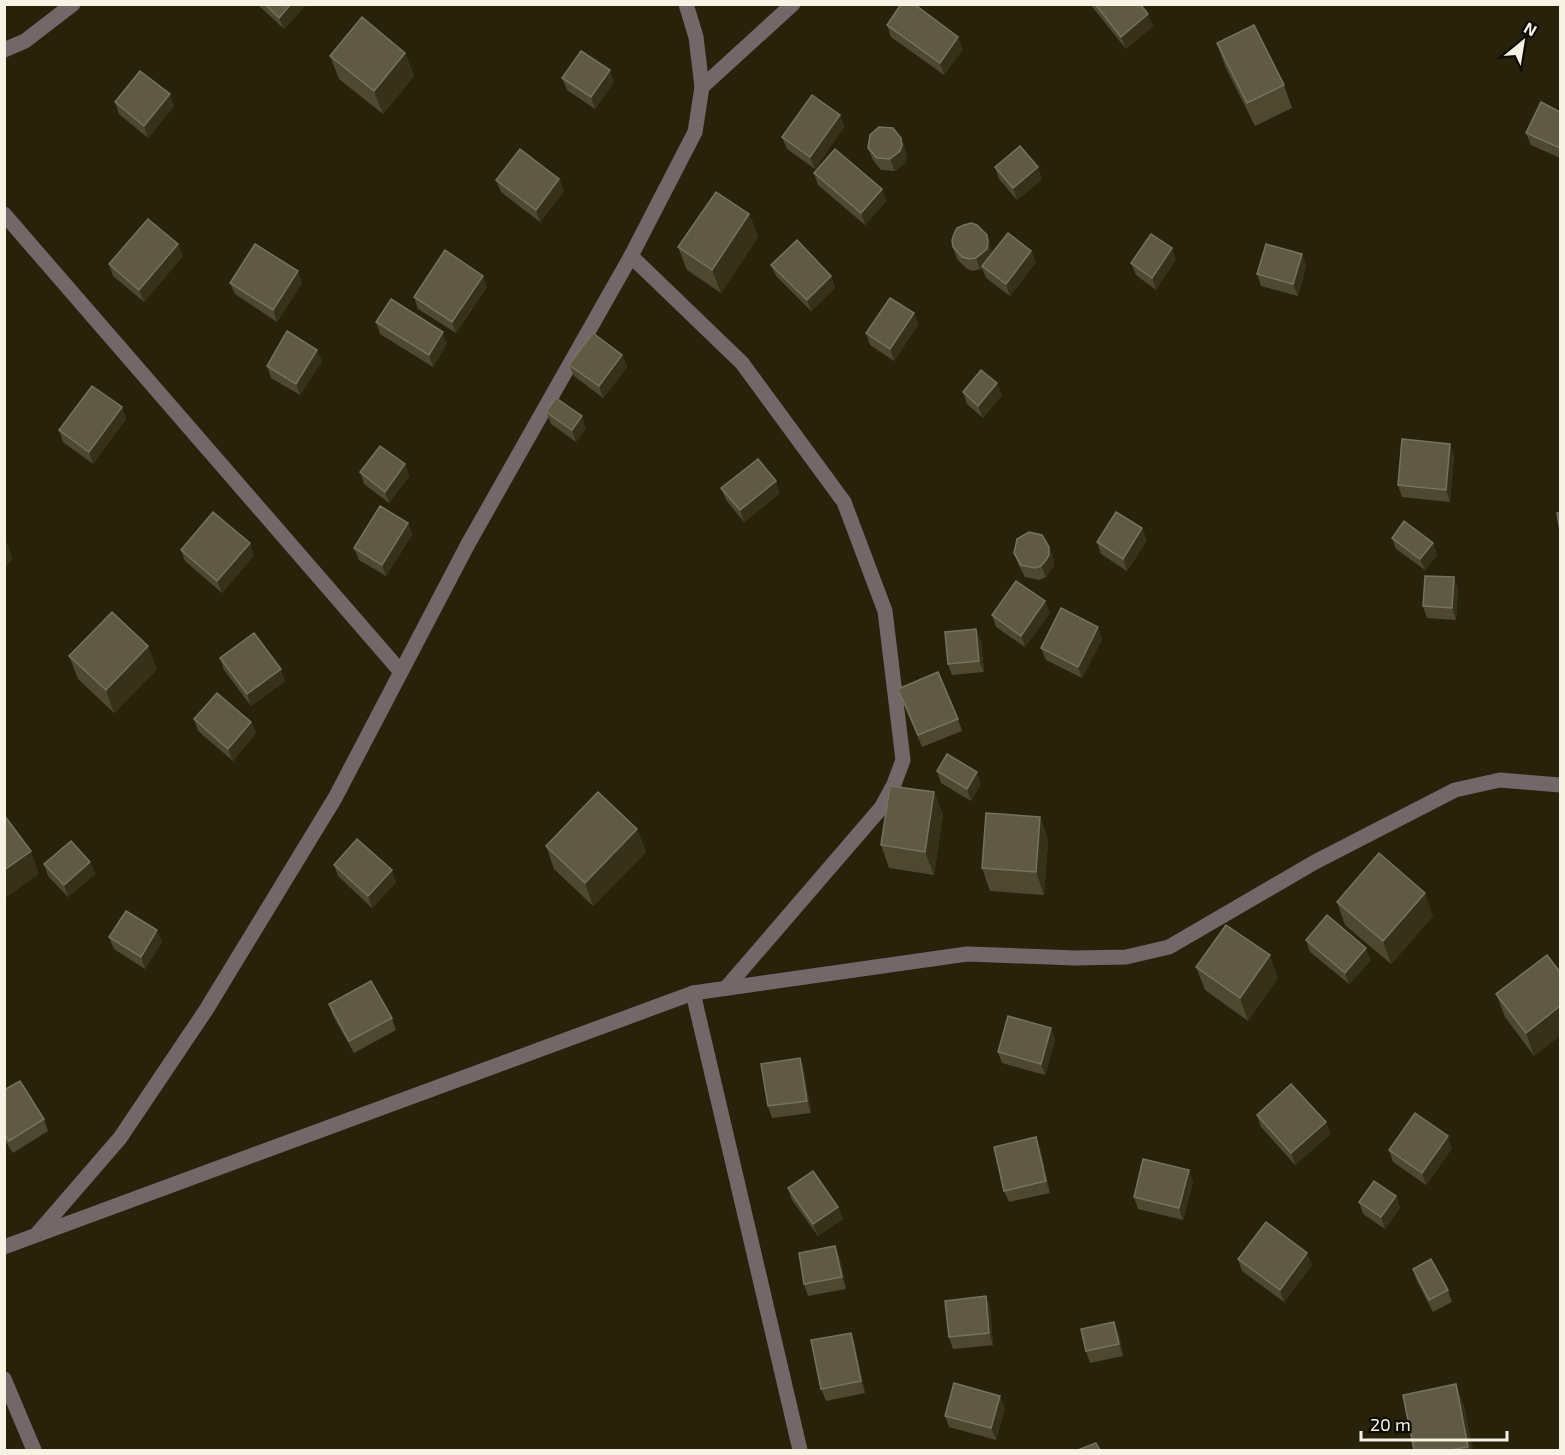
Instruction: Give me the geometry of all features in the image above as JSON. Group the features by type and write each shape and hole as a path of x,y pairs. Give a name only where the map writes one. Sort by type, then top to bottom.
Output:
{"street":[{"path":"4,50 25,41 73,4"},
{"path":"35,1236 120,1138 206,1010 335,798 468,544 631,256 695,132 702,87 696,37 686,4"},
{"path":"702,87 793,4"},
{"path":"4,214 401,672"},
{"path":"631,256 742,363 844,502 885,611 903,760 894,783 881,807 726,988"},
{"path":"4,1247 693,993 967,954 1076,958 1126,957 1169,947 1315,862 1455,790 1500,780 1560,785"},
{"path":"693,993 800,1450"},
{"path":"4,1379 34,1450"}],"building":[{"path":"265,4 291,4 279,18"},
{"path":"901,4 914,4 958,37 940,63 887,25"},
{"path":"1095,4 1140,4 1148,14 1121,37"},
{"path":"362,17 405,53 374,91 330,56"},
{"path":"1254,25 1284,85 1247,103 1217,43"},
{"path":"581,51 610,70 591,97 562,78"},
{"path":"140,71 170,94 144,126 115,102"},
{"path":"812,95 840,115 810,157 782,137"},
{"path":"1541,102 1560,112 1560,148 1526,133"},
{"path":"879,127 893,128 901,138 900,151 890,159 877,158 868,148 870,135"},
{"path":"1020,146 1038,167 1013,188 995,167"},
{"path":"520,149 559,179 536,210 496,180"},
{"path":"835,149 882,189 861,213 814,173"},
{"path":"716,192 749,214 712,270 678,247"},
{"path":"148,219 178,244 139,290 109,264"},
{"path":"971,223 977,225 987,235 988,241 987,249 976,258 969,259 962,257 953,247 952,240 957,228"},
{"path":"1008,233 1031,251 1006,284 982,266"},
{"path":"1151,234 1172,248 1152,278 1131,263"},
{"path":"797,240 831,276 807,300 771,265"},
{"path":"255,244 298,271 273,310 230,283"},
{"path":"1266,244 1302,254 1293,284 1257,274"},
{"path":"445,250 483,276 452,322 414,297"},
{"path":"890,298 914,313 890,349 866,333"},
{"path":"391,299 443,332 429,355 376,322"},
{"path":"287,331 317,350 296,384 267,366"},
{"path":"593,333 622,355 599,386 569,365"},
{"path":"981,370 997,383 978,406 963,392"},
{"path":"92,386 122,407 89,452 59,430"},
{"path":"556,398 582,416 572,430 546,412"},
{"path":"1402,439 1450,444 1446,490 1398,485"},
{"path":"380,446 405,464 385,492 360,472"},
{"path":"758,459 776,481 740,510 721,488"},
{"path":"380,506 408,523 382,565 354,548"},
{"path":"213,512 250,543 217,581 181,550"},
{"path":"1116,512 1142,528 1123,559 1097,542"},
{"path":"1560,512 1560,531 1557,513"},
{"path":"1404,521 1433,543 1420,559 1392,538"},
{"path":"1029,532 1042,535 1049,547 1046,560 1041,566 1035,568 1021,565 1014,553 1017,539"},
{"path":"1425,576 1454,577 1452,608 1423,606"},
{"path":"1016,581 1045,601 1021,636 992,615"},
{"path":"1061,608 1098,627 1078,667 1041,648"},
{"path":"112,612 148,646 106,690 69,656"},
{"path":"976,629 979,661 948,664 945,632"},
{"path":"254,633 281,669 247,694 220,658"},
{"path":"938,672 958,719 918,735 898,689"},
{"path":"217,693 251,722 228,749 194,719"},
{"path":"947,754 977,772 967,789 937,771"},
{"path":"890,786 934,792 925,852 881,845"},
{"path":"598,792 637,829 585,883 546,846"},
{"path":"986,813 1040,817 1036,872 982,868"},
{"path":"4,815 31,851 4,870"},
{"path":"357,839 392,870 368,896 334,865"},
{"path":"71,841 90,862 64,885 44,864"},
{"path":"1379,853 1425,893 1383,941 1337,902"},
{"path":"126,911 157,930 141,957 109,937"},
{"path":"1327,915 1366,948 1345,973 1306,940"},
{"path":"1226,925 1270,955 1240,998 1196,967"},
{"path":"1547,955 1560,972 1560,1006 1526,1033 1496,994"},
{"path":"371,981 392,1018 349,1041 329,1004"},
{"path":"1008,1016 1051,1028 1041,1064 998,1052"},
{"path":"800,1058 807,1101 768,1106 761,1064"},
{"path":"20,1081 44,1119 9,1141 4,1134 4,1090"},
{"path":"1291,1084 1326,1122 1291,1153 1257,1115"},
{"path":"1415,1113 1448,1136 1422,1173 1389,1150"},
{"path":"1036,1137 1046,1181 1004,1191 994,1147"},
{"path":"1143,1159 1189,1170 1179,1208 1134,1197"},
{"path":"813,1171 838,1207 813,1224 788,1188"},
{"path":"1374,1181 1396,1196 1381,1217 1359,1202"},
{"path":"1266,1222 1307,1253 1280,1290 1238,1259"},
{"path":"835,1246 842,1277 804,1284 799,1253"},
{"path":"1431,1259 1448,1290 1429,1300 1413,1269"},
{"path":"986,1296 989,1333 949,1337 945,1301"},
{"path":"1114,1322 1119,1344 1086,1351 1081,1329"},
{"path":"851,1333 861,1381 821,1389 811,1340"},
{"path":"954,1383 1000,1396 991,1428 945,1416"},
{"path":"1456,1384 1468,1447 1450,1450 1414,1450 1403,1395"},
{"path":"1096,1443 1100,1450 1078,1450"}]}
